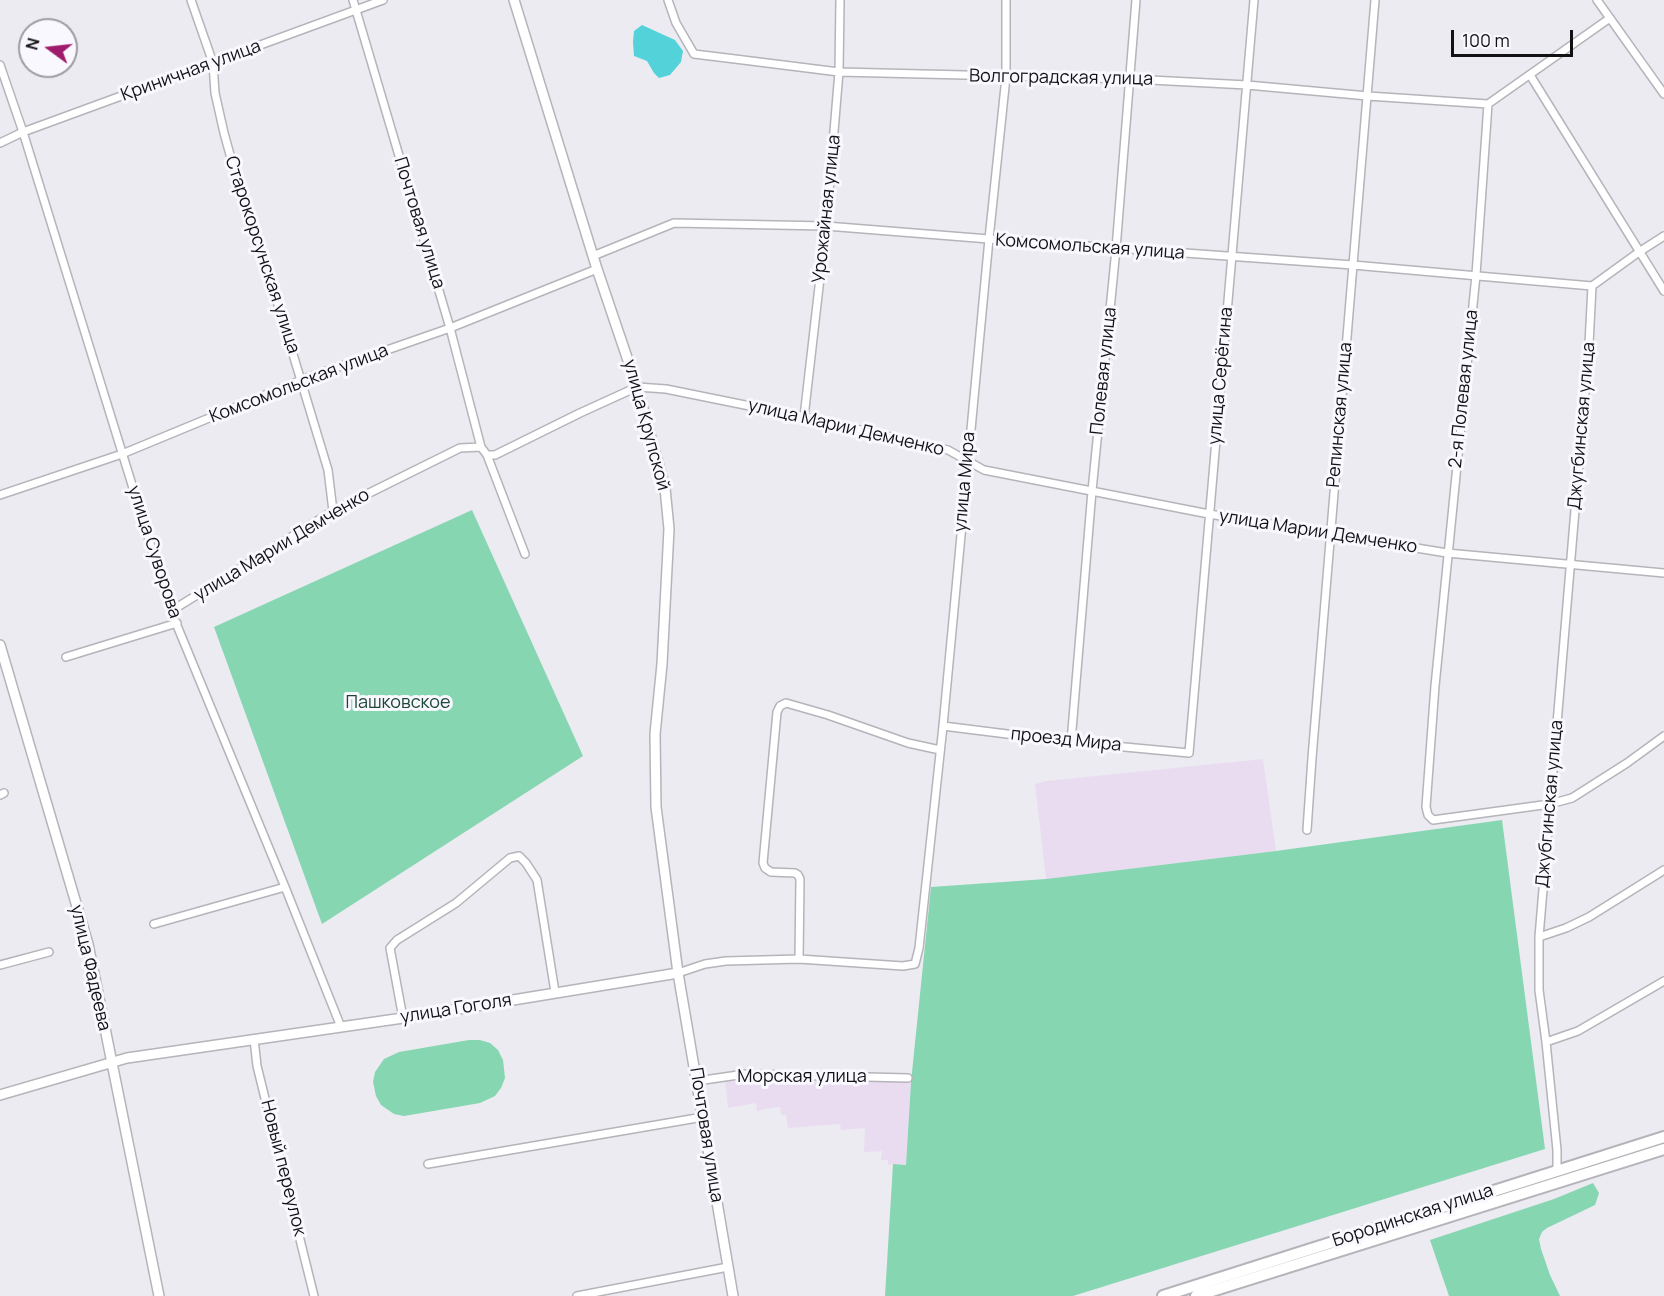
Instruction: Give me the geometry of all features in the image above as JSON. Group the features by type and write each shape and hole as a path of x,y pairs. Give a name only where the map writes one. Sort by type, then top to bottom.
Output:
{"main road":[{"name":"Бородинская улица","path":"1163,1296 1664,1137"},
{"name":"Бородинская улица","path":"1196,1296 1664,1149"}],"street":[{"name":"Старокорсунская улица","path":"191,0 213,63 215,93 247,216 276,298 328,470 333,511"},
{"name":"Почтовая улица","path":"353,0 450,328 481,447"},
{"name":"Криничная улица","path":"0,143 22,132 383,0"},
{"name":"улица Крупской","path":"514,0 593,256 637,387 665,488 669,529 662,664 655,734 656,807 678,974"},
{"name":"Волгоградская улица","path":"668,0 676,23 694,54 839,72 1131,79 1247,85 1488,104"},
{"name":"Урожайная улица","path":"804,417 826,226 839,72 840,0"},
{"name":"улица Мира","path":"915,964 919,948 943,726 988,239 1006,77 1006,0"},
{"name":"Полевая улица","path":"1071,742 1131,79 1136,0"},
{"name":"улица Серёгина","path":"1189,753 1254,0"},
{"name":"Репинская улица","path":"1307,830 1375,0"},
{"path":"1597,0 1664,94"},
{"path":"1488,104 1610,18"},
{"name":"улица Суворова","path":"0,65 171,611 341,1027"},
{"path":"1530,75 1664,291"},
{"name":"2-я Полевая улица","path":"1488,104 1476,275 1447,553 1426,807 1428,815 1433,820 1550,804"},
{"name":"Комсомольская улица","path":"593,256 674,223 826,226 1353,265 1592,286"},
{"path":"1592,286 1664,236"},
{"name":"Комсомольская улица","path":"0,495 122,454 301,380 450,328 597,268"},
{"name":"Джугбинская улица","path":"1571,566 1592,286"},
{"name":"улица Марии Демченко","path":"487,455 495,455 637,387 666,389 947,449 984,470 1209,514 1447,553 1664,573"},
{"path":"481,447 487,455 525,554"},
{"name":"улица Марии Демченко","path":"171,611 333,511 460,448 481,447"},
{"name":"Джубгинская улица","path":"1557,1171 1557,1150 1539,990 1539,937 1571,566"},
{"path":"66,657 177,623"},
{"name":"улица Фадеева","path":"0,645 88,945 159,1296"},
{"path":"799,959 800,879 795,873 771,872 765,868 763,863 777,712 780,706 786,703 908,743 940,750"},
{"name":"проезд Мира","path":"943,726 1071,742 1189,753"},
{"path":"1550,804 1572,798 1664,736"},
{"path":"402,1018 390,948 397,940 456,903 510,858 519,856 537,880 555,992"},
{"path":"1539,937 1589,917 1664,870"},
{"path":"154,924 285,887"},
{"path":"0,965 49,952"},
{"name":"улица Гоголя","path":"0,1095 127,1058 402,1018 678,974 705,964 726,961 799,959 903,966 915,964"},
{"name":"Почтовая улица","path":"678,974 733,1296"},
{"path":"1546,1042 1578,1031 1664,981"},
{"name":"Новый переулок","path":"254,1039 257,1066 314,1296"},
{"name":"Морская улица","path":"697,1080 745,1074 908,1078"},
{"path":"428,1164 703,1117"},
{"path":"577,1296 728,1268"}],"shaded area":[{"path":"1263,759 1276,851 1046,879 1035,784"},
{"path":"761,1077 911,1082 906,1165 888,1165 888,1160 881,1160 882,1151 864,1152 865,1128 841,1130 840,1124 788,1128 786,1115 781,1115 780,1107 757,1112 756,1103 728,1108 725,1079"}],"green space":[{"name":"Пашковское","path":"472,510 583,756 322,924 214,627"},
{"path":"1502,820 1545,1149 1073,1296 885,1296 893,1164 906,1165 911,1082 931,887 1046,879"},
{"path":"469,1040 490,1043 498,1050 503,1060 505,1078 495,1096 480,1103 404,1116 394,1114 381,1105 373,1082 375,1072 384,1059 399,1052"},
{"path":"1593,1183 1599,1193 1595,1205 1547,1228 1539,1239 1550,1275 1560,1296 1449,1296 1430,1240 1554,1199"}],"water":[{"path":"642,25 675,40 683,51 681,62 670,75 659,78 647,61 634,56 634,31"}]}
